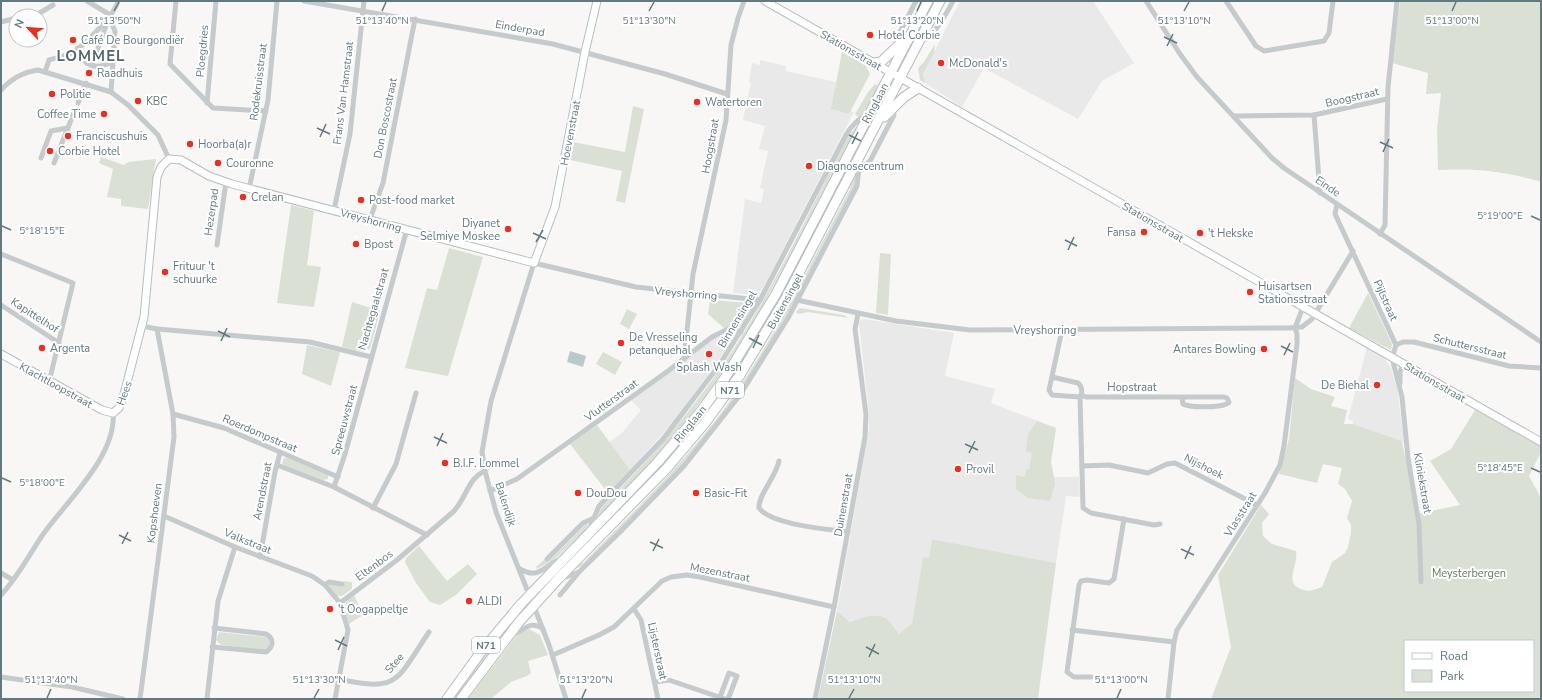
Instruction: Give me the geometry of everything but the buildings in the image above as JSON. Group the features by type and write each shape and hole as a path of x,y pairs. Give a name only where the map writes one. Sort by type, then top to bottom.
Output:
{"highway":[{"name":"Ringlaan","path":"447,699 481,652 529,595 657,463 697,416 725,378 776,294 928,1"},
{"name":"Ringlaan","path":"461,699 510,634 534,606 667,468 723,399 772,324 940,1"},
{"path":"874,63 881,62 903,40 908,40"},
{"path":"879,119 885,116 904,96 918,88"}],"main road":[{"name":"Hoevenstraat","path":"534,263 555,207 585,52 597,1"},
{"name":"Stationsstraat","path":"765,1 1541,442"},
{"name":"Vreyshorring","path":"169,159 181,160 209,176 250,189 370,219 534,263"},
{"name":"Hees","path":"113,413 119,408 123,398 142,326 157,178 161,167 169,159"},
{"name":"Klachtloopstraat","path":"1,354 49,382 102,410 113,413"}],"street":[{"path":"87,1 109,16 115,31 111,92"},
{"path":"46,72 49,60 72,52 78,48 116,9 118,1"},
{"name":"Ploegdries","path":"176,1 170,64 213,108 266,111"},
{"name":"Ploegdries","path":"208,103 216,1"},
{"name":"Rodekruisstraat","path":"250,189 266,111 277,1"},
{"name":"Einderpad","path":"304,1 536,40 665,74 727,94"},
{"name":"Frans Van Hamstraat","path":"334,210 350,134 364,1"},
{"name":"Hoogstraat","path":"684,359 691,294 699,242 721,149 726,120 732,41 744,1"},
{"path":"916,1 922,12"},
{"path":"898,36 916,1"},
{"path":"919,42 924,41 943,21 953,1"},
{"name":"Einde","path":"1146,1 1184,59 1234,116 1280,165 1541,342"},
{"path":"1226,1 1256,46 1264,51 1324,41 1329,33 1333,1"},
{"path":"1387,99 1397,1"},
{"path":"48,8 53,5"},
{"path":"92,65 109,16"},
{"name":"Don Boscostraat","path":"370,219 383,183 415,19"},
{"path":"78,48 84,62 92,65 104,66 113,61"},
{"path":"1,90 16,77 29,72 46,72 111,92 128,105 158,135 169,159"},
{"path":"78,103 86,84"},
{"name":"Boogstraat","path":"1234,116 1314,115 1387,99 1385,225 1380,234"},
{"path":"54,163 75,110"},
{"name":"Binnensingel","path":"588,533 599,506 640,464 682,416 741,332 760,300 846,135 850,129 864,116 870,114"},
{"path":"860,169 870,161 894,115"},
{"path":"1314,115 1320,193"},
{"path":"41,158 51,131 68,128"},
{"name":"Buitensingel","path":"560,595 579,572 664,487 704,442 757,369 797,300 857,186 860,169 860,156"},
{"name":"Hezerpad","path":"217,245 226,182"},
{"name":"Pijlstraat","path":"1337,204 1335,214 1396,344"},
{"name":"Nachtegaalstraat","path":"142,326 158,329 310,342 371,357 407,229"},
{"path":"1303,307 1295,328 1302,327 1316,314 1353,251"},
{"path":"1,254 73,283 49,382"},
{"name":"Vreyshorring","path":"534,263 636,287 691,294 760,300"},
{"name":"Balendijk","path":"534,263 488,413 482,452 485,471 496,512 553,655 566,699"},
{"name":"Vreyshorring","path":"797,300 858,314 908,323 954,329 985,331 1295,328"},
{"name":"Kapittelhof","path":"1,305 59,343"},
{"name":"Duinenstraat","path":"815,699 834,607 866,426 855,329 858,314"},
{"name":"Vlutterstraat","path":"490,491 517,479 684,359 712,337 726,329 733,328 741,332"},
{"name":"Vlasstraat","path":"1168,699 1174,642 1177,630 1276,474 1282,458 1297,344 1297,334 1295,328"},
{"name":"Kopshoeven","path":"140,699 174,437 173,414 158,329"},
{"path":"1062,330 1052,377 1078,383 1081,390 1083,505 1085,511 1124,519 1160,524"},
{"name":"Schuttersstraat","path":"1396,344 1403,342 1414,342 1509,366 1541,368"},
{"path":"1392,358 1396,344"},
{"name":"Spreeuwstraat","path":"334,487 371,357"},
{"name":"Kliniekstraat","path":"1392,358 1400,388"},
{"name":"Kliniekstraat","path":"1403,364 1400,372 1400,388 1408,458 1419,524 1421,582"},
{"name":"Hopstraat","path":"1052,377 1049,390 1052,395 1086,397 1182,397 1224,397 1227,398 1229,402 1223,406 1188,407 1183,404 1182,397"},
{"path":"374,508 396,464 416,393"},
{"name":"Hees","path":"1,595 13,580 44,533 99,460 111,432 113,413"},
{"name":"Roerdompstraat","path":"173,414 224,428 338,477"},
{"name":"Arendstraat","path":"260,557 280,453"},
{"path":"779,461 777,472 760,500 759,508 777,519 848,532"},
{"name":"Nijshoek","path":"1082,466 1109,465 1148,473 1167,464 1175,463 1257,505"},
{"name":"Roerdompstraat","path":"277,465 334,487 427,535"},
{"name":"Eltenbos","path":"340,603 427,535 459,506 474,478 485,471"},
{"name":"Valkstraat","path":"164,516 235,547 312,576 325,585 340,603"},
{"name":"Binnensingel","path":"547,559 583,523 594,518"},
{"path":"1091,677 1074,678 1067,672 1078,589 1081,582 1087,580 1109,583 1114,579 1124,519"},
{"path":"207,699 214,628 221,588 235,547"},
{"path":"520,569 529,573 540,571 557,561 562,560"},
{"name":"Buitensingel","path":"558,580 579,572"},
{"path":"1,573 13,580"},
{"name":"Mezenstraat","path":"553,655 606,632 634,609 662,581 678,575 700,577 834,607"},
{"path":"325,585 329,582 342,584"},
{"path":"335,699 348,630 340,603"},
{"name":"Lijsterstraat","path":"634,609 641,620 658,699"},
{"path":"510,634 516,633 531,625 538,626 543,629"},
{"path":"212,647 266,652 271,648 272,641 270,636 266,634 214,628"},
{"path":"1072,630 1174,642"},
{"name":"Stee","path":"339,679 372,685 393,681 400,674 429,632"},
{"path":"1,677 57,684 123,699"},
{"path":"655,682 669,680 725,698"}],"shaded area":[{"path":"960,1 1093,1 1134,63 1102,81 1078,119 984,68 962,107 925,83 923,74"},
{"path":"760,60 786,66 786,71 836,82 832,109 849,114 851,111 854,112 763,288 757,295 733,293 745,199 761,203 764,189 760,188 768,151 759,149 765,126 743,120 751,83 749,82 752,63 760,65"},
{"name":"Provil","path":"864,319 954,333 945,376 995,389 991,403 1056,428 1051,462 1054,477 1079,477 1080,497 1066,496 1056,563 932,539 929,558 923,557 912,623 899,634 861,618 850,622 837,611 869,429 869,412 859,324 859,321"},
{"path":"720,334 733,340 675,420 630,470 609,442 622,433 641,410 631,400"},
{"path":"1367,347 1383,356 1391,368 1398,392 1404,444 1402,441 1353,424 1353,421 1348,419"},
{"path":"570,351 586,356 583,367 567,362"}],"green space":[{"path":"1400,1 1541,1 1541,182 1515,175 1490,171 1465,169 1438,170 1437,129 1441,93 1426,94 1428,73 1392,63"},
{"path":"935,44 934,53 923,74 925,83 920,80 918,68 924,62"},
{"path":"842,52 866,66 870,74 849,114 831,109"},
{"path":"875,84 878,86 862,116 859,118 855,114 868,92"},
{"path":"885,92 851,160 851,166 759,340 713,407 663,467 544,590 543,587 729,377 776,302"},
{"path":"633,106 644,109 625,203 616,201 622,171 570,160 573,142 625,152"},
{"path":"856,127 858,127 777,279 720,376 672,438 601,515 598,515 601,508 661,445 697,400 731,353 760,306 847,138"},
{"path":"101,157 124,165 128,162 156,159 148,209 121,206 121,199 107,197 113,169 99,163"},
{"path":"856,172 855,186 813,266 769,346 737,397 703,441 665,483 587,563 576,569 576,567 584,562 676,466 727,405 761,353 792,299 850,189"},
{"path":"291,205 314,211 307,265 321,267 314,307 277,303"},
{"path":"449,248 483,257 448,376 405,368 427,288 437,290"},
{"path":"880,253 891,254 888,315 876,313"},
{"path":"1368,293 1392,344 1391,350 1349,328"},
{"path":"710,300 751,303 754,305 740,327 730,326 724,328 708,314"},
{"path":"352,302 380,311 370,349 364,352 342,347"},
{"path":"800,308 844,315 848,318 808,312 798,314 796,312"},
{"path":"627,309 637,314 629,329 620,324"},
{"path":"307,345 340,352 331,386 302,374"},
{"path":"603,352 622,362 615,375 596,364"},
{"name":"Meysterbergen","path":"1295,378 1311,389 1335,397 1331,406 1347,410 1344,424 1353,424 1402,441 1416,514 1460,505 1430,461 1451,449 1475,410 1541,447 1541,452 1529,476 1541,498 1541,699 1211,699 1231,647 1218,575 1261,505 1269,514 1262,523 1263,536 1272,544 1296,551 1292,576 1295,585 1301,589 1310,591 1322,587 1332,562 1345,553 1348,547 1351,525 1347,518 1352,501 1345,489 1338,484 1342,468 1323,464 1317,483 1279,474 1289,439"},
{"path":"1037,421 1056,428 1051,462 1055,484 1050,501 1028,498 1016,489 1016,475 1025,477 1026,469 1029,469 1032,453 1026,451 1028,435"},
{"path":"597,425 630,470 608,493 570,444"},
{"path":"284,458 328,475 328,479 323,480 285,466 282,463"},
{"path":"586,524 588,525 587,529 555,559 537,569 536,567 545,559 548,562"},
{"path":"932,539 1056,563 1038,699 818,699 837,611 850,622 869,616 883,617 889,621 899,634 912,623 923,557 929,558"},
{"path":"419,546 447,581 468,564 477,574 456,595 440,605 430,602 416,583 405,562 406,558"},
{"path":"344,581 352,582 352,589 342,596 337,596 329,587 330,584 343,586"},
{"path":"354,595 363,615 349,624 344,608 346,602"},
{"path":"519,610 521,613 494,645 457,699 452,699"},
{"path":"529,629 540,635 548,655 528,661 531,673 511,682 491,699 468,699 517,635"},
{"path":"219,632 266,637 269,639 269,646 264,650 221,645 216,640"}],"place":[{"name":"Hotel Corbie","path":"870,35"},
{"name":"Café De Bourgondiër","path":"73,40"},
{"name":"McDonald's","path":"941,63"},
{"name":"Raadhuis","path":"89,73"},
{"name":"Politie","path":"52,94"},
{"name":"KBC","path":"138,101"},
{"name":"Watertoren","path":"697,102"},
{"name":"Coffee Time","path":"104,114"},
{"name":"Franciscushuis","path":"68,136"},
{"name":"Hoorba(a)r","path":"190,144"},
{"name":"Corbie Hotel","path":"50,151"},
{"name":"Couronne","path":"218,163"},
{"name":"Diagnosecentrum","path":"809,166"},
{"name":"Crelan","path":"243,197"},
{"name":"Post-food market","path":"361,200"},
{"name":"Diyanet Selmiye Moskee","path":"508,229"},
{"name":"Fansa","path":"1144,232"},
{"name":"'t Hekske","path":"1200,233"},
{"name":"Bpost","path":"356,244"},
{"name":"Frituur 't schuurke","path":"165,272"},
{"name":"Huisartsen Stationsstraat","path":"1250,292"},
{"name":"De Vresseling petanquehal","path":"621,343"},
{"name":"Argenta","path":"42,348"},
{"name":"Antares Bowling","path":"1264,349"},
{"name":"Splash Wash","path":"709,354"},
{"name":"De Biehal","path":"1377,385"},
{"name":"B.I.F. Lommel","path":"445,463"},
{"name":"Provil","path":"958,469"},
{"name":"DouDou","path":"578,493"},
{"name":"Basic-Fit","path":"696,493"},
{"name":"ALDI","path":"469,601"},
{"name":"'t Oogappeltje","path":"330,609"}],"district":[{"name":"LOMMEL","path":"91,56"}]}
